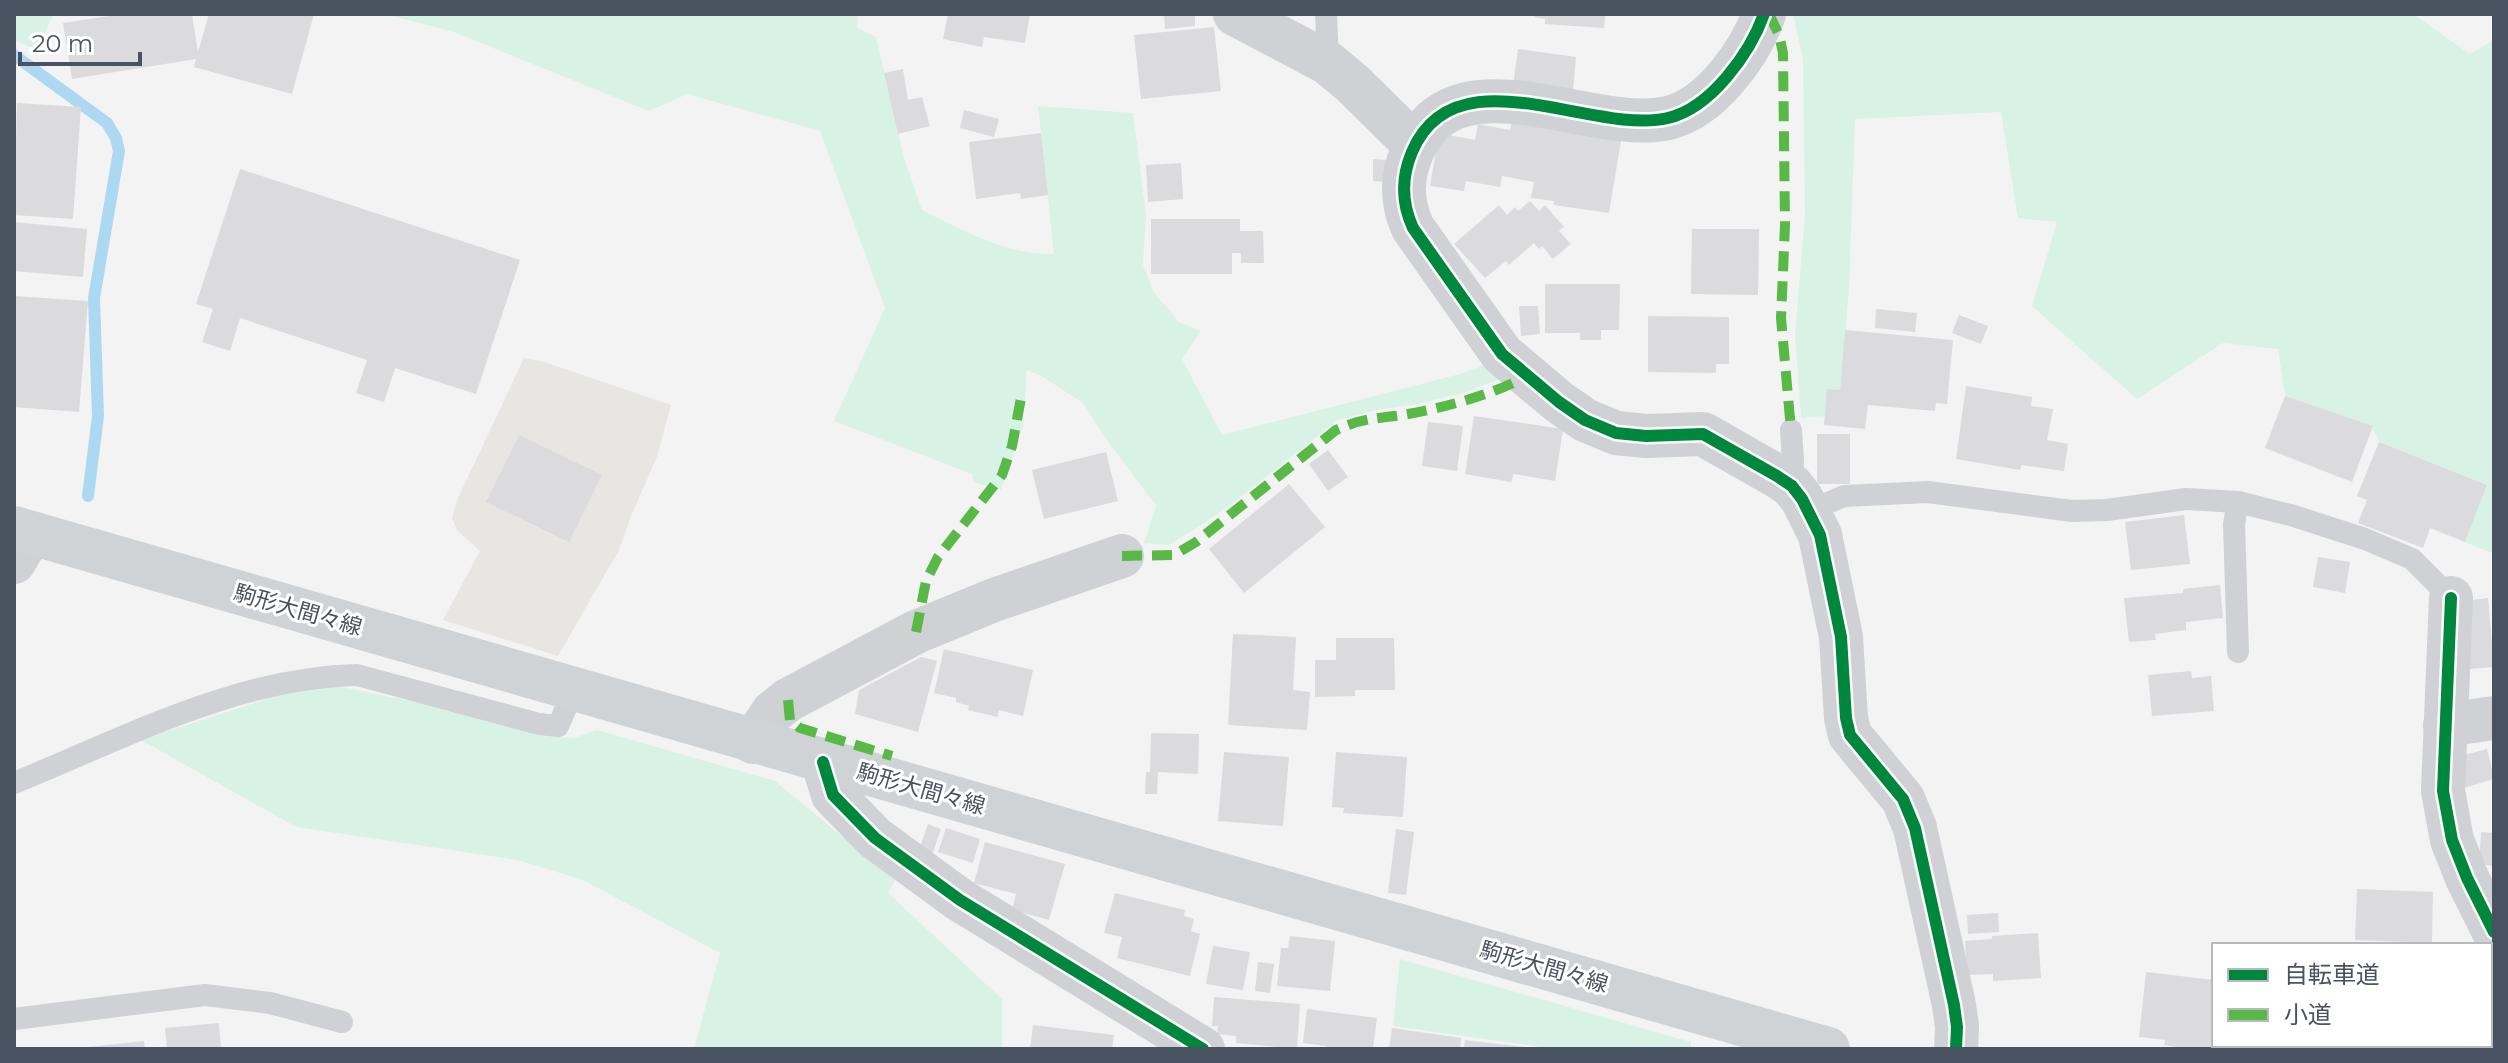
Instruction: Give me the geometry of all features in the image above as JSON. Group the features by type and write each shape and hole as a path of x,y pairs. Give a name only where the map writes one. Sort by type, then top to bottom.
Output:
{"main road":[{"name":"駒形大間々線","path":"20,541 574,690 1828,1049"}],"street":[{"path":"1235,14 1328,63 1415,145"},
{"path":"1764,14 1752,41 1721,85 1683,113 1667,119 1635,121 1519,101 1482,103 1443,113 1429,125 1415,145 1403,185 1405,213 1502,354 1585,420 1616,433 1631,435 1703,434 1726,445 1800,499 1820,535 1841,637 1846,718 1850,735 1903,799 1915,828 1954,1005 1956,1049"},
{"path":"753,742 773,712 788,700 916,632 994,600 1122,556"},
{"path":"2451,598 2443,791 2446,817 2467,878 2494,932"},
{"path":"2445,725 2494,718"},
{"path":"823,762 833,795 875,838 960,900 1203,1049"}],"lane":[{"path":"1326,14 1328,63"},
{"path":"1791,430 1800,499 1928,492 2072,511 2107,510 2186,499 2238,502 2322,525 2412,559 2451,598"},
{"path":"2238,502 2234,524 2238,652"},
{"path":"14,783 128,733 289,681 357,675 539,724 558,726 574,690"},
{"path":"14,1019 205,995 270,1003 342,1022"}],"shaded area":[{"path":"524,358 671,405 657,457 619,550 558,656 443,620 480,551 457,530 452,518 458,498"}],"green space":[{"path":"14,14 53,14 38,50 14,40"},
{"path":"384,14 858,14 857,28 876,37 903,155 922,210 986,240 1019,250 1054,254 1038,106 1133,113 1146,215 1143,265 1153,291 1179,322 1201,331 1182,359 1222,435 1460,374 1492,362 1499,379 1467,392 1338,420 1224,510 1169,545 1144,543 1156,506 1083,403 1027,370 1023,426 1001,490 974,482 972,474 834,421 885,308 820,131 687,94 649,111 454,32"},
{"path":"1793,14 2413,14 2470,54 2494,40 2494,554 2465,542 2487,485 2379,442 2372,426 2285,396 2278,349 2223,343 2137,399 2032,306 2057,222 2018,218 2001,112 1855,119 1849,289 1840,390 1825,416 1801,418 1795,335 1805,214 1803,59"},
{"path":"327,684 435,706 543,736 574,738 597,730 775,781 895,880 888,893 1002,999 1002,1049 694,1049 720,953 583,880 518,860 296,827 141,740 291,691"},
{"path":"1400,959 1691,1042 1691,1049 1556,1049 1393,1026"}],"building":[{"path":"122,14 192,14 198,52 209,14 314,14 292,94 194,67 196,59 72,79 63,23"},
{"path":"948,14 1030,14 1025,43 984,37 982,47 943,39"},
{"path":"1164,14 1195,14 1195,26 1165,29"},
{"path":"1535,14 1605,14 1604,28 1545,24 1545,19 1535,17"},
{"path":"1214,27 1221,91 1141,99 1134,35"},
{"path":"1518,49 1576,57 1573,90 1513,86"},
{"path":"903,69 908,100 922,97 930,126 898,134 884,73"},
{"path":"17,103 81,107 73,219 14,215"},
{"path":"964,110 999,119 994,137 960,128"},
{"path":"1513,115 1622,135 1609,213 1554,205 1554,201 1531,198 1534,182 1502,176 1500,187 1466,181 1464,191 1430,186 1439,133 1475,140 1478,124 1510,130"},
{"path":"1041,133 1048,195 1021,199 1020,193 976,199 969,142"},
{"path":"1373,159 1388,160 1388,182 1373,181"},
{"path":"1181,163 1183,199 1148,202 1146,165"},
{"path":"240,169 520,260 476,394 395,368 384,402 356,393 367,360 240,318 230,351 202,342 213,309 196,304"},
{"path":"1530,201 1539,211 1545,205 1564,227 1559,231 1571,244 1553,259 1542,246 1539,249 1534,243 1509,265 1506,261 1485,278 1454,244 1499,205 1507,215 1515,207 1518,211"},
{"path":"1151,219 1240,219 1240,231 1263,231 1264,263 1241,263 1241,253 1232,253 1232,274 1151,274"},
{"path":"14,222 87,229 83,277 14,271"},
{"path":"1692,229 1759,229 1758,295 1691,294"},
{"path":"1545,284 1620,284 1619,330 1601,330 1601,340 1580,340 1580,333 1545,333"},
{"path":"14,296 88,301 79,412 14,407"},
{"path":"1519,306 1538,306 1540,334 1521,336"},
{"path":"1876,309 1917,313 1915,332 1875,328"},
{"path":"1959,315 1988,326 1981,344 1952,333"},
{"path":"1648,316 1729,317 1729,364 1716,364 1716,373 1648,372"},
{"path":"1845,330 1953,340 1947,404 1936,403 1935,411 1868,405 1865,429 1824,425 1827,389 1840,390"},
{"path":"1966,386 2032,397 2031,406 2053,409 2047,440 2068,444 2064,471 2022,465 2020,470 1956,459"},
{"path":"2285,396 2373,426 2352,482 2265,448"},
{"path":"1474,416 1563,429 1555,481 1514,474 1511,482 1465,474"},
{"path":"1428,422 1463,426 1457,471 1422,466"},
{"path":"1817,434 1850,434 1850,484 1817,484"},
{"path":"519,435 602,475 569,542 486,502"},
{"path":"2379,442 2487,485 2465,542 2430,528 2423,548 2358,523 2367,500 2357,496"},
{"path":"1328,450 1348,477 1328,491 1309,464"},
{"path":"1106,452 1118,501 1044,519 1032,470"},
{"path":"1289,484 1325,527 1244,593 1209,549"},
{"path":"2184,515 2190,564 2131,570 2125,522"},
{"path":"2318,557 2350,562 2345,593 2313,587"},
{"path":"2220,585 2223,618 2186,622 2186,630 2155,634 2156,640 2129,642 2124,598 2183,593 2183,589"},
{"path":"2488,598 2494,667 2470,669 2463,601"},
{"path":"1233,634 1296,637 1293,690 1310,692 1307,730 1228,725"},
{"path":"1336,638 1394,638 1395,690 1355,690 1355,696 1315,697 1315,660 1336,660"},
{"path":"944,649 1033,670 1023,716 999,710 998,717 968,710 969,706 956,702 956,698 934,693"},
{"path":"921,657 937,661 918,732 855,714 859,690"},
{"path":"2191,671 2192,678 2211,676 2214,711 2152,716 2148,675"},
{"path":"1151,733 1199,734 1198,774 1158,772 1157,794 1145,794 1146,772 1150,772"},
{"path":"2487,749 2494,779 2464,788 2460,756"},
{"path":"1224,752 1289,757 1283,826 1218,821"},
{"path":"1336,752 1407,757 1403,817 1343,813 1344,808 1332,807"},
{"path":"928,824 941,829 932,855 919,850"},
{"path":"946,828 980,839 973,863 938,852"},
{"path":"1396,829 1414,832 1406,895 1388,893"},
{"path":"2481,832 2494,833 2494,866 2479,864"},
{"path":"985,842 1065,864 1049,920 1012,910 1016,894 974,883"},
{"path":"2357,889 2433,892 2432,943 2355,940"},
{"path":"1115,893 1185,910 1184,916 1194,919 1191,931 1200,934 1190,976 1117,958 1122,937 1104,933"},
{"path":"1998,913 1999,932 1968,934 1967,915"},
{"path":"2038,933 2041,978 1993,981 1993,974 1967,975 1965,941"},
{"path":"1290,936 1335,941 1330,991 1277,986 1281,948 1288,948"},
{"path":"1213,946 1250,952 1243,990 1206,984"},
{"path":"1258,962 1274,964 1270,993 1255,991"},
{"path":"2146,972 2212,980 2212,1047 2220,1049 2188,1049 2164,1045 2165,1040 2139,1037"},
{"path":"1214,997 1300,1004 1297,1049 1236,1043 1236,1036 1217,1034 1218,1026 1212,1026"},
{"path":"1307,1009 1377,1018 1373,1049 1325,1049 1326,1046 1303,1043"},
{"path":"219,1023 221,1049 167,1049 165,1028"},
{"path":"1033,1025 1114,1035 1112,1049 1030,1049"},
{"path":"1392,1028 1461,1038 1460,1049 1389,1049"},
{"path":"1465,1040 1525,1047 1525,1049 1464,1049"},
{"path":"144,1041 145,1049 88,1049 88,1047"},
{"path":"2355,1047 2437,1047 2437,1049"}],"waterway":[{"path":"14,55 107,123 119,151 94,298 98,416 88,496"}],"marked path":[{"path":"1769,14 1783,53 1785,225 1781,318 1791,430"},
{"path":"1122,556 1174,555 1196,542 1336,430 1363,421 1452,404 1500,389 1526,376"},
{"path":"916,632 926,581 938,557 1002,475 1012,446 1021,398"},
{"path":"788,700 790,720 800,728 892,756"}],"cycle path":[{"path":"1764,14 1749,45 1727,77 1699,103 1668,118 1637,120 1602,117 1492,101 1459,106 1432,122 1412,152 1404,181 1406,209 1413,228 1502,354 1559,402 1585,420 1616,433 1646,436 1703,434 1777,476 1792,486 1802,499 1820,535 1841,637 1846,718 1850,735 1903,799 1915,828 1954,1005 1956,1049"},
{"path":"2451,598 2443,791 2452,840 2494,932"},
{"path":"823,762 833,795 875,838 960,900 1203,1049"}]}
